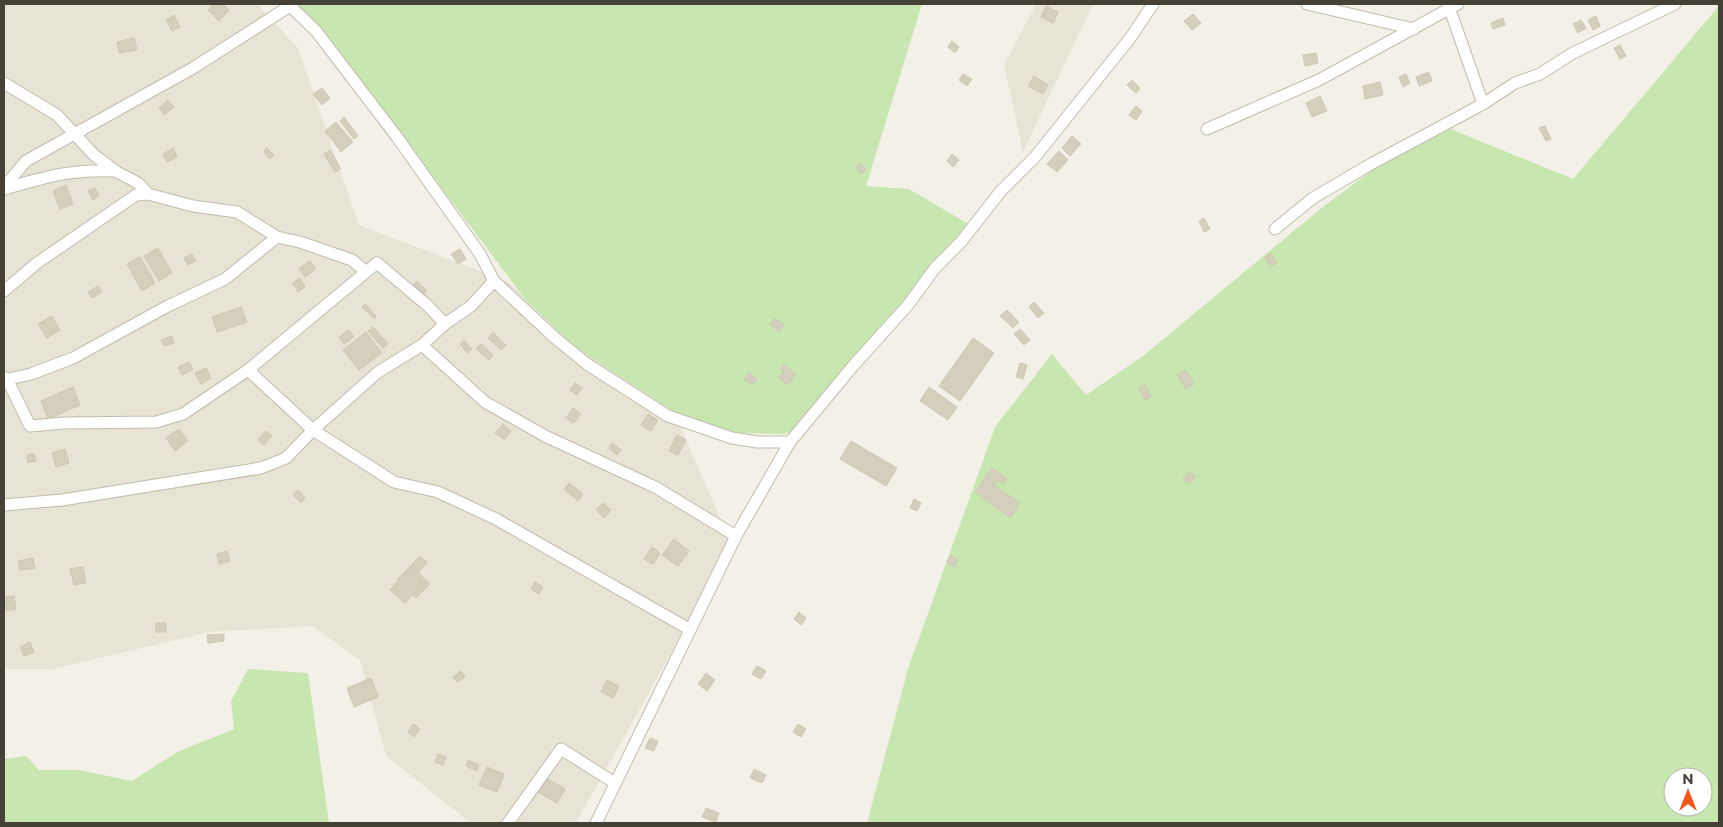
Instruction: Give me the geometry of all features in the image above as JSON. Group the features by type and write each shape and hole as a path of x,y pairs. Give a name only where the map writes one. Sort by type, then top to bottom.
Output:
{"street":[{"path":"596,823 736,536 790,442 853,366 908,305 935,268 961,242 1000,192 1035,157 1131,37 1153,4"},
{"path":"1307,4 1414,29"},
{"path":"1275,230 1313,198 1483,104 1516,83 1540,74 1573,53 1675,4"},
{"path":"4,188 26,161 193,68 289,5 316,31 397,137 480,254 494,281 520,307 587,364 668,416 732,438 757,442 790,442"},
{"path":"1207,130 1319,80 1414,29 1452,6 1483,104"},
{"path":"4,83 57,115 94,155 115,171 138,184 148,194"},
{"path":"4,188 45,176 94,170 115,171"},
{"path":"4,291 37,263 136,195 148,194 193,206 236,212 277,237 300,242 352,260 366,272"},
{"path":"277,237 225,279 166,307 73,358 31,374 5,379 30,426 64,423 156,422 183,414 248,370 377,263 428,306 445,324"},
{"path":"4,506 62,500 261,468 286,458 313,430 378,372 422,345 445,324 471,306 494,281"},
{"path":"422,345 485,402 545,436 656,487 736,536"},
{"path":"248,370 313,430 394,482 438,492 496,519 689,629"},
{"path":"508,823 561,749 614,783"}],"shaded area":[{"path":"4,4 258,5 298,48 359,225 506,281 571,334 662,384 730,541 724,558 576,823 469,822 386,756 360,660 312,626 210,632 52,669 4,669"},
{"path":"1036,4 1093,4 1023,152 1004,65"}],"green space":[{"path":"296,4 922,4 866,186 909,189 975,228 808,426 783,434 734,433 671,410 574,346 525,299 321,28"},
{"path":"1719,6 1719,823 867,823 908,669 995,427 1052,354 1086,395 1143,356 1324,206 1436,123 1573,179"},
{"path":"248,669 308,673 329,823 4,823 4,759 26,756 39,770 79,770 132,781 179,751 234,729 231,701"}],"building":[{"path":"214,4 223,4 229,10 219,21 208,10"},
{"path":"1046,6 1058,12 1053,23 1041,17"},
{"path":"1193,14 1201,23 1192,30 1184,21"},
{"path":"174,15 180,27 172,31 166,20"},
{"path":"1596,16 1600,26 1593,30 1588,20"},
{"path":"1503,18 1505,25 1493,29 1491,23"},
{"path":"1581,20 1586,28 1578,33 1573,24"},
{"path":"134,38 137,50 119,53 117,42"},
{"path":"952,41 959,47 955,53 948,47"},
{"path":"1620,45 1626,56 1620,59 1614,48"},
{"path":"1316,53 1318,63 1305,66 1303,55"},
{"path":"1429,72 1432,81 1419,86 1416,77"},
{"path":"963,74 972,79 967,86 959,80"},
{"path":"1406,74 1410,83 1403,87 1399,77"},
{"path":"1034,76 1048,85 1043,94 1028,86"},
{"path":"1132,80 1140,88 1136,93 1127,85"},
{"path":"1380,82 1383,95 1365,99 1363,86"},
{"path":"322,88 330,98 322,105 313,94"},
{"path":"1320,96 1327,111 1312,117 1306,103"},
{"path":"168,100 174,107 164,115 159,108"},
{"path":"1136,106 1142,111 1136,120 1129,115"},
{"path":"344,117 358,136 354,139 340,121"},
{"path":"336,122 353,142 341,152 325,131"},
{"path":"1545,126 1551,139 1546,141 1539,128"},
{"path":"1072,136 1081,144 1070,156 1062,148"},
{"path":"173,148 177,157 167,162 163,154"},
{"path":"267,148 274,155 270,159 263,152"},
{"path":"330,150 341,169 335,172 324,154"},
{"path":"1059,151 1068,160 1057,172 1047,164"},
{"path":"952,154 959,160 953,167 947,161"},
{"path":"860,163 866,170 861,174 855,167"},
{"path":"66,185 73,204 60,209 53,191"},
{"path":"95,188 99,196 93,200 88,191"},
{"path":"1204,218 1210,229 1204,232 1199,221"},
{"path":"158,248 172,273 159,281 144,256"},
{"path":"460,249 466,259 458,264 451,254"},
{"path":"1271,253 1276,263 1270,267 1265,257"},
{"path":"192,254 196,261 188,265 184,258"},
{"path":"140,257 155,283 142,291 127,264"},
{"path":"310,261 316,269 305,277 299,268"},
{"path":"300,278 305,287 298,292 292,283"},
{"path":"417,281 427,291 422,296 412,286"},
{"path":"98,286 102,292 92,298 88,292"},
{"path":"1034,302 1044,313 1038,318 1029,307"},
{"path":"365,304 376,316 374,319 362,307"},
{"path":"241,307 247,322 217,332 212,317"},
{"path":"1007,310 1019,322 1013,328 1000,316"},
{"path":"52,316 60,330 47,338 38,324"},
{"path":"775,318 784,325 779,332 770,324"},
{"path":"373,327 388,344 383,348 368,331"},
{"path":"1020,329 1030,340 1024,345 1014,334"},
{"path":"349,330 354,337 344,344 339,337"},
{"path":"366,332 382,353 359,370 343,350"},
{"path":"493,332 506,345 501,350 488,338"},
{"path":"172,336 174,343 164,346 161,340"},
{"path":"973,338 994,353 960,401 939,386"},
{"path":"464,340 472,349 467,353 460,344"},
{"path":"481,344 493,355 489,360 476,349"},
{"path":"189,362 193,369 182,375 178,367"},
{"path":"1020,363 1027,365 1023,379 1016,377"},
{"path":"784,365 796,375 787,385 779,378 784,372 780,369"},
{"path":"206,368 211,378 201,384 195,373"},
{"path":"1185,370 1194,384 1186,389 1177,375"},
{"path":"749,372 757,379 752,385 744,379"},
{"path":"575,383 582,388 577,395 570,390"},
{"path":"1145,385 1151,396 1145,400 1139,389"},
{"path":"73,387 80,405 48,419 41,401"},
{"path":"929,387 957,407 948,420 920,401"},
{"path":"573,408 581,414 574,423 566,418"},
{"path":"648,414 658,420 651,431 641,425"},
{"path":"503,424 511,431 504,440 495,433"},
{"path":"179,429 188,441 175,451 166,438"},
{"path":"266,431 272,436 264,445 258,440"},
{"path":"677,435 686,440 678,455 669,451"},
{"path":"851,441 897,468 886,486 840,459"},
{"path":"612,443 621,450 617,455 609,448"},
{"path":"65,449 69,463 56,467 52,453"},
{"path":"34,453 36,461 28,463 27,455"},
{"path":"992,468 1007,478 1003,484 997,480 994,485 1020,503 1010,518 975,492"},
{"path":"1190,471 1196,477 1189,484 1183,479"},
{"path":"569,483 583,494 578,501 564,489"},
{"path":"298,490 305,498 301,503 293,495"},
{"path":"914,499 921,503 917,511 910,508"},
{"path":"603,503 611,510 604,518 596,510"},
{"path":"674,539 689,551 678,566 662,555"},
{"path":"652,547 660,553 653,564 644,559"},
{"path":"227,551 230,561 219,564 217,554"},
{"path":"951,555 958,560 954,567 947,562"},
{"path":"420,556 427,562 418,573 430,584 416,598 397,580"},
{"path":"33,558 35,568 20,570 18,561"},
{"path":"83,567 86,583 74,585 70,569"},
{"path":"407,571 422,584 405,603 390,590"},
{"path":"535,582 543,587 539,594 531,589"},
{"path":"14,596 16,609 4,611 4,597"},
{"path":"799,612 806,618 801,625 794,619"},
{"path":"156,623 166,623 166,632 156,632"},
{"path":"224,634 224,641 208,643 207,635"},
{"path":"30,642 34,652 24,656 20,647"},
{"path":"757,666 766,671 761,679 752,674"},
{"path":"461,671 465,677 457,682 453,677"},
{"path":"706,673 715,680 707,691 698,684"},
{"path":"371,678 378,697 354,707 347,688"},
{"path":"607,680 619,686 613,698 601,692"},
{"path":"413,724 420,729 414,737 408,732"},
{"path":"798,724 806,729 801,737 793,732"},
{"path":"650,738 658,741 654,751 645,748"},
{"path":"438,754 446,757 443,765 435,762"},
{"path":"468,760 479,765 477,771 466,766"},
{"path":"487,767 504,774 497,792 479,785"},
{"path":"754,769 766,775 762,783 750,778"},
{"path":"546,778 565,789 557,803 538,792"},
{"path":"706,808 719,813 716,822 702,817"}]}
